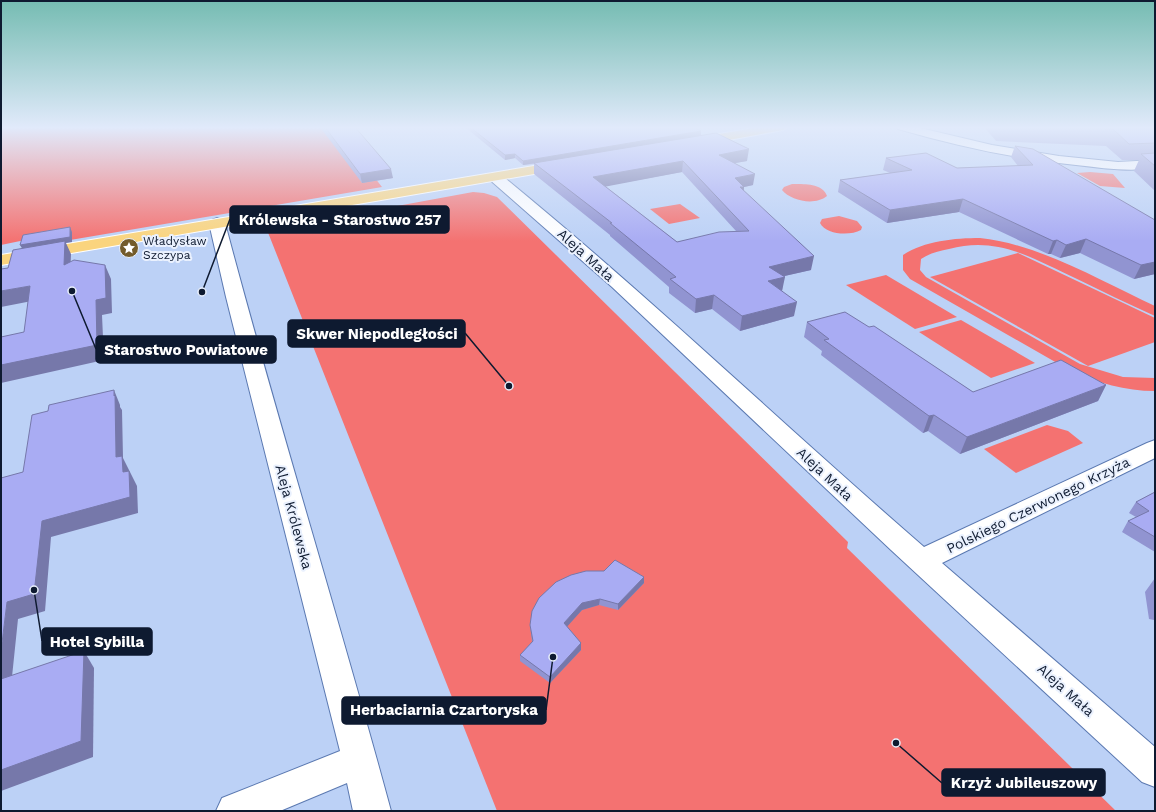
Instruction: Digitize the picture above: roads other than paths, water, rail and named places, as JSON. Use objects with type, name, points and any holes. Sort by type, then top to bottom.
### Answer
[{"type":"main road","points":[[1,260],[562,165]]},
{"type":"street","points":[[1113,165],[1151,165]]},
{"type":"street","name":"Aleja Mała","points":[[495,177],[534,208],[921,561],[1155,770]]},
{"type":"street","name":"Aleja Królewska","points":[[217,224],[244,333],[360,760],[372,811]]},
{"type":"street","name":"Polskiego Czerwonego Krzyża","points":[[921,561],[1155,448]]},
{"type":"street","points":[[235,811],[360,760]]},
{"type":"place","name":"Władysław Szczypa","points":[[129,248]]},
{"type":"place","name":"Starostwo Powiatowe","points":[[72,291]]},
{"type":"place","name":"Królewska - Starostwo 257","points":[[202,292]]},
{"type":"place","name":"Skwer Niepodległości","points":[[509,386]]},
{"type":"place","name":"Hotel Sybilla","points":[[34,590]]},
{"type":"place","name":"Herbaciarnia Czartoryska","points":[[553,657]]},
{"type":"place","name":"Krzyż Jubileuszowy","points":[[896,743]]}]
